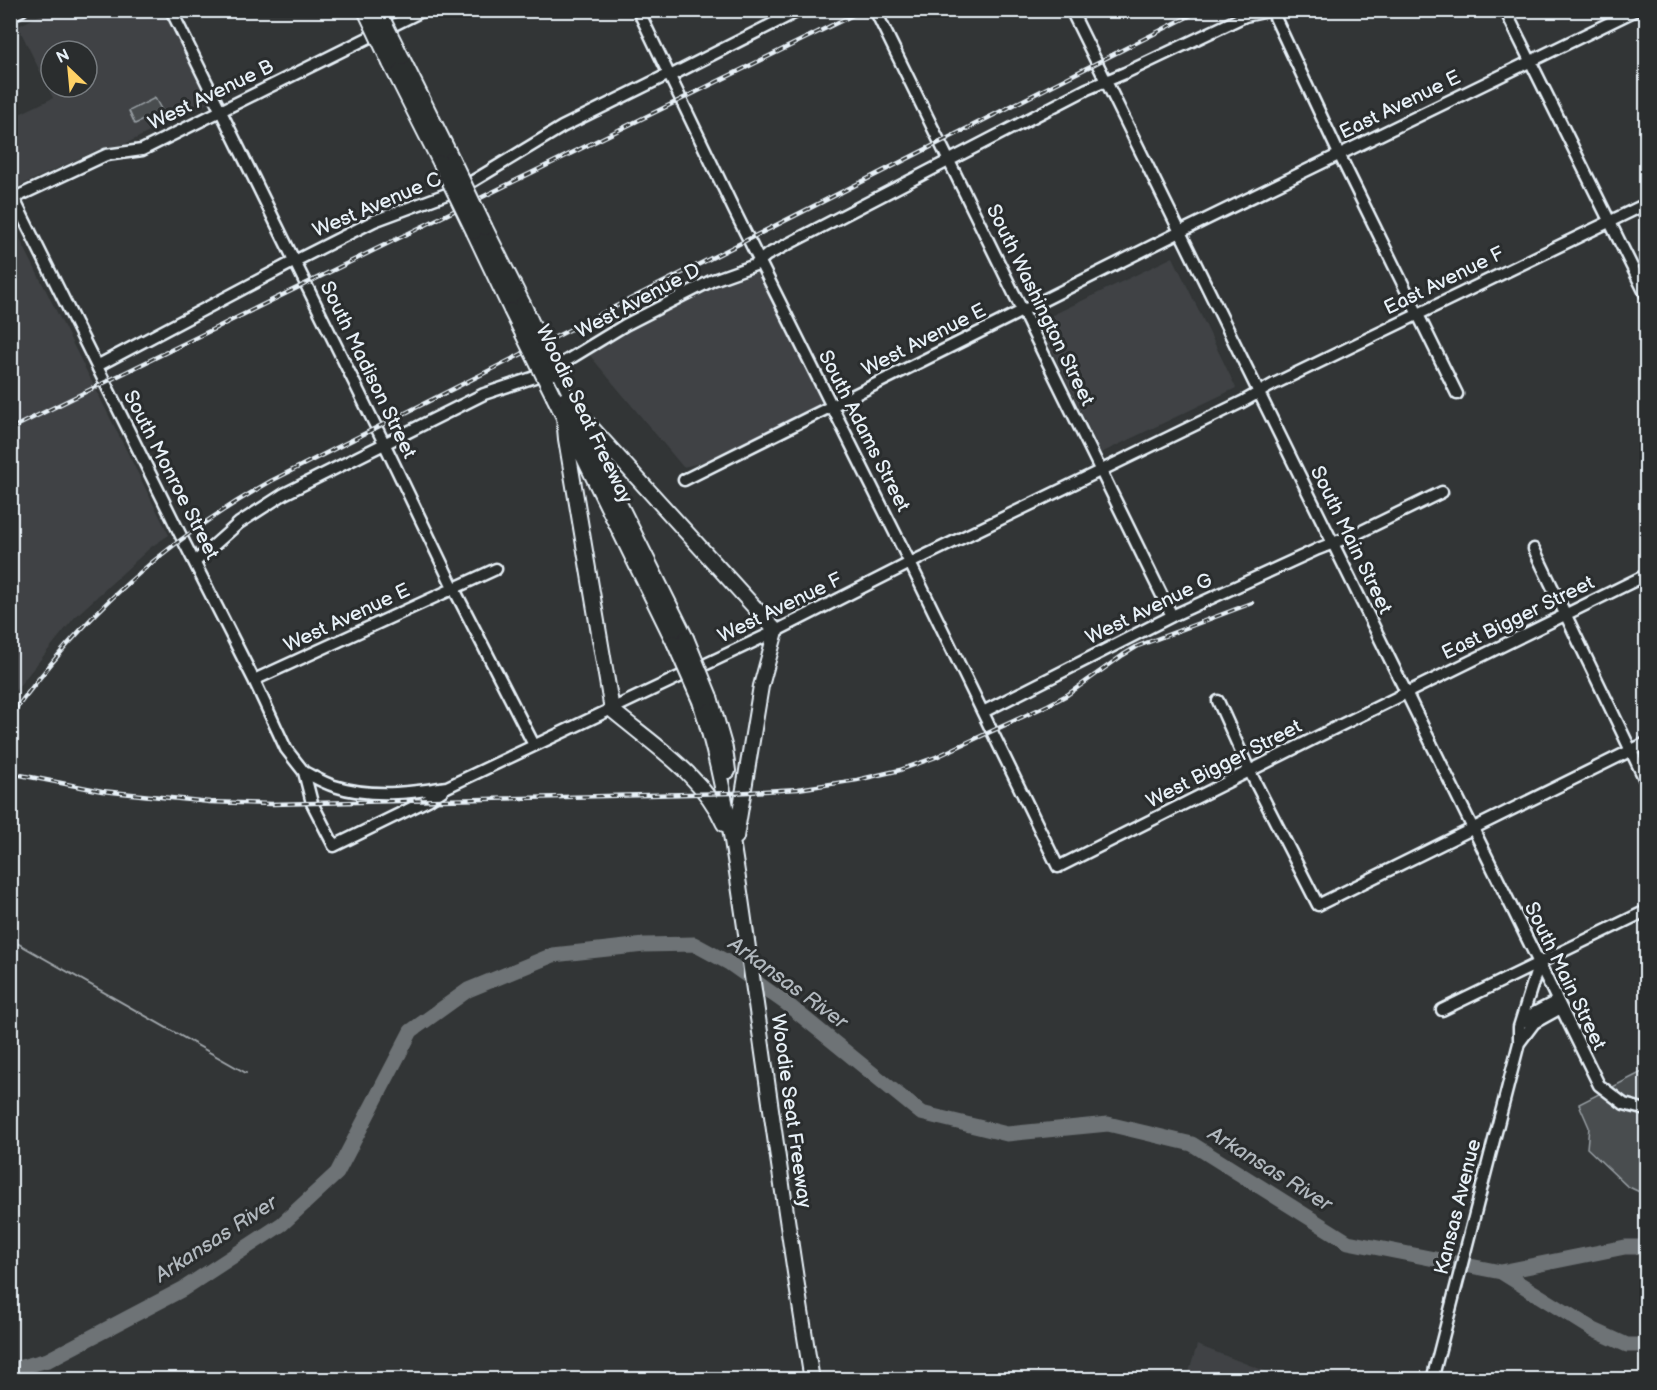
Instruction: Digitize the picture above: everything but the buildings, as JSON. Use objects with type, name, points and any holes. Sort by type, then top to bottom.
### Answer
[{"type":"main road","name":"Woodie Seat Freeway","points":[[365,10],[396,60],[680,640],[725,749],[730,782],[736,863],[791,1254],[812,1380]]},
{"type":"main road","name":"Woodie Seat Freeway","points":[[378,10],[396,60]]},
{"type":"main road","points":[[567,411],[776,631],[761,686],[734,848]]},
{"type":"main road","points":[[567,411],[566,438],[612,710],[680,767],[708,794],[718,810],[734,848]]},
{"type":"street","points":[[10,16],[22,10]]},
{"type":"street","name":"South Madison Street","points":[[171,10],[454,588],[534,745]]},
{"type":"street","name":"West Avenue B","points":[[12,196],[106,155],[141,150],[424,10]]},
{"type":"street","name":"South Adams Street","points":[[638,10],[1058,867]]},
{"type":"street","name":"West Avenue C","points":[[97,366],[374,221],[460,189],[562,127],[800,10]]},
{"type":"street","name":"South Washington Street","points":[[875,10],[1172,616]]},
{"type":"street","name":"South Main Street","points":[[1071,10],[1599,1085],[1624,1104],[1647,1110]]},
{"type":"street","points":[[1505,10],[1647,295]]},
{"type":"street","name":"East Avenue E","points":[[1180,232],[1636,10]]},
{"type":"street","points":[[1272,11],[1339,154],[1457,394]]},
{"type":"street","name":"West Avenue D","points":[[195,562],[239,524],[284,494],[384,442],[484,394],[538,376],[625,325],[713,280],[755,265],[767,255],[1087,89],[1245,16],[1272,11]]},
{"type":"street","name":"South Monroe Street","points":[[12,196],[254,680],[286,749],[304,772]]},
{"type":"street","name":"East Avenue F","points":[[1259,392],[1647,204]]},
{"type":"street","name":"West Avenue E","points":[[684,480],[1180,232]]},
{"type":"street","name":"West Avenue F","points":[[304,772],[334,786],[367,792],[407,794],[447,787],[776,631],[1259,392]]},
{"type":"street","name":"West Avenue G","points":[[983,712],[1172,616],[1356,534],[1442,492]]},
{"type":"street","points":[[1534,549],[1647,782]]},
{"type":"street","name":"West Avenue E","points":[[254,680],[496,569]]},
{"type":"street","name":"East Bigger Street","points":[[1406,693],[1647,576]]},
{"type":"street","name":"West Bigger Street","points":[[1058,867],[1406,693]]},
{"type":"street","points":[[1218,701],[1250,772],[1318,905],[1647,743]]},
{"type":"street","points":[[304,772],[312,803],[334,846],[428,800],[447,787]]},
{"type":"street","points":[[1442,1010],[1647,911]]},
{"type":"street","name":"Kansas Avenue","points":[[1432,1380],[1519,1043],[1521,1023],[1539,963]]},
{"type":"street","points":[[1521,1023],[1534,1013],[1559,1005]]},
{"type":"street","points":[[1519,1043],[1534,1023],[1559,1005]]},
{"type":"shaded area","points":[[49,11],[164,11],[208,101],[125,144],[102,148],[17,187],[11,174],[11,118],[51,99],[99,99],[99,39],[39,39],[39,69],[18,26]]},
{"type":"shaded area","points":[[155,98],[162,111],[135,124],[129,111]]},
{"type":"shaded area","points":[[10,219],[169,535],[151,547],[75,617],[11,696]]},
{"type":"shaded area","points":[[1173,257],[1236,388],[1101,453],[1038,322]]},
{"type":"shaded area","points":[[757,267],[825,405],[713,460],[683,467],[587,352],[618,332]]},
{"type":"shaded area","points":[[1646,1070],[1646,1195],[1627,1186],[1587,1148],[1589,1127],[1579,1104]]},
{"type":"shaded area","points":[[1197,1345],[1281,1377],[1287,1379],[1187,1379]]},
{"type":"waterway","points":[[10,939],[246,1073]]},
{"type":"waterway","name":"Arkansas River","points":[[10,1370],[48,1360],[183,1289],[282,1224],[337,1173],[411,1031],[468,990],[553,955],[644,945],[694,944],[729,963],[787,1004],[921,1113],[1007,1134],[1108,1124],[1192,1144],[1348,1242],[1501,1272],[1625,1247],[1646,1247]]},
{"type":"waterway","points":[[1501,1272],[1594,1330],[1627,1345],[1646,1345]]},
{"type":"railway","points":[[10,429],[863,10]]},
{"type":"railway","points":[[10,717],[67,646],[127,584],[194,530],[271,481],[1201,10]]},
{"type":"railway","points":[[10,773],[102,791],[210,802],[272,804],[732,793],[798,789],[857,780],[900,770],[936,757],[1067,695],[1138,646],[1252,603]]}]
